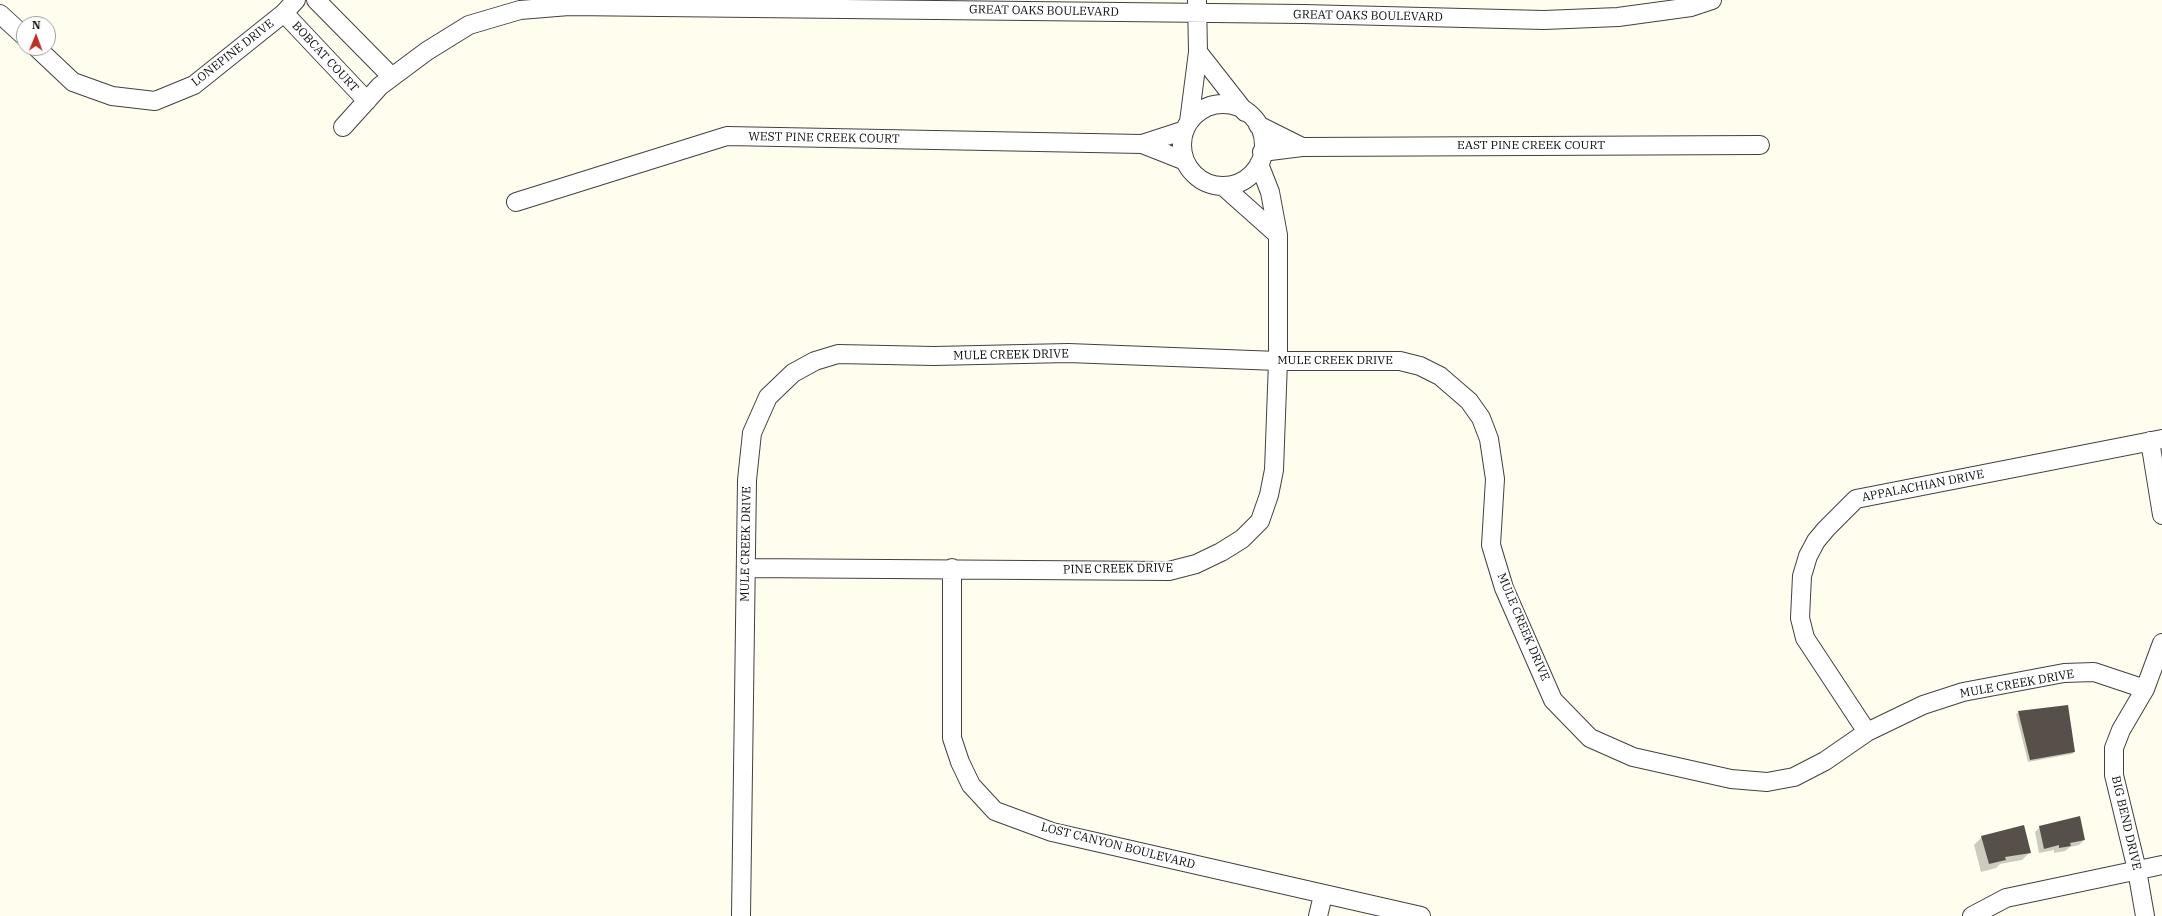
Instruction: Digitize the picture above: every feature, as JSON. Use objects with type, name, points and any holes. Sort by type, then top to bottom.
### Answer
[{"type":"street","name":"LONEPINE DRIVE","points":[[45,56],[73,82],[112,96],[155,101],[194,85],[284,13],[296,0]]},
{"type":"street","points":[[316,0],[392,77]]},
{"type":"street","name":"GREAT OAKS BOULEVARD","points":[[343,127],[392,77],[427,51],[469,24],[520,10],[569,6],[749,4],[1197,6],[1544,20],[1618,17],[1691,7],[1712,0]]},
{"type":"street","points":[[1197,6],[1198,52],[1182,151],[1185,161],[1191,171],[1200,179],[1211,185],[1223,186],[1236,184],[1247,178],[1261,158],[1262,135],[1258,125],[1245,112],[1198,52]]},
{"type":"street","name":"BOBCAT COURT","points":[[284,13],[367,101]]},
{"type":"street","points":[[0,14],[16,29]]},
{"type":"street","points":[[1187,126],[1204,110],[1221,105],[1234,106],[1245,112]]},
{"type":"street","name":"EAST PINE CREEK COURT","points":[[1258,125],[1302,146]]},
{"type":"street","name":"WEST PINE CREEK COURT","points":[[1142,144],[1187,126]]},
{"type":"street","name":"WEST PINE CREEK COURT","points":[[516,202],[726,136],[1142,144],[1185,161]]},
{"type":"street","name":"EAST PINE CREEK COURT","points":[[1261,158],[1302,146],[1760,145]]},
{"type":"street","name":"PINE CREEK DRIVE","points":[[746,568],[952,568],[1169,571],[1196,564],[1221,552],[1242,539],[1260,521],[1274,470],[1278,360],[1278,235],[1270,192],[1261,158]]},
{"type":"street","points":[[1223,186],[1278,235]]},
{"type":"street","name":"MULE CREEK DRIVE","points":[[741,916],[747,480],[752,433],[768,397],[793,373],[815,361],[838,354],[934,356],[1068,353],[1278,360],[1400,361],[1420,366],[1440,376],[1469,401],[1481,418],[1489,439],[1494,479],[1491,545],[1504,588],[1553,700],[1590,738],[1633,757],[1731,779],[1767,782],[1794,777],[1825,761],[1867,732],[1923,705],[1963,692],[2064,673],[2094,672],[2145,689]]},
{"type":"street","points":[[2156,440],[2162,515]]},
{"type":"street","name":"APPALACHIAN DRIVE","points":[[1867,732],[1805,638],[1800,618],[1802,576],[1808,556],[1816,541],[1826,529],[1856,499],[2156,440]]},
{"type":"street","name":"LOST CANYON BOULEVARD","points":[[952,568],[952,738],[960,762],[971,785],[995,811],[1052,832],[1323,895],[1421,916]]},
{"type":"street","name":"BIG BEND DRIVE","points":[[2145,916],[2137,870],[2114,775],[2114,748],[2121,730],[2145,689],[2162,643]]},
{"type":"street","points":[[1972,916],[2006,898],[2162,865]]},
{"type":"street","points":[[1318,916],[1323,895]]},
{"type":"building","points":[[2068,705],[2075,752],[2030,760],[2018,711]]},
{"type":"building","points":[[2080,816],[2085,840],[2070,843],[2071,846],[2059,848],[2059,845],[2044,849],[2039,826]]},
{"type":"building","points":[[2024,825],[2031,853],[2005,857],[2006,860],[1989,864],[1981,836]]}]
